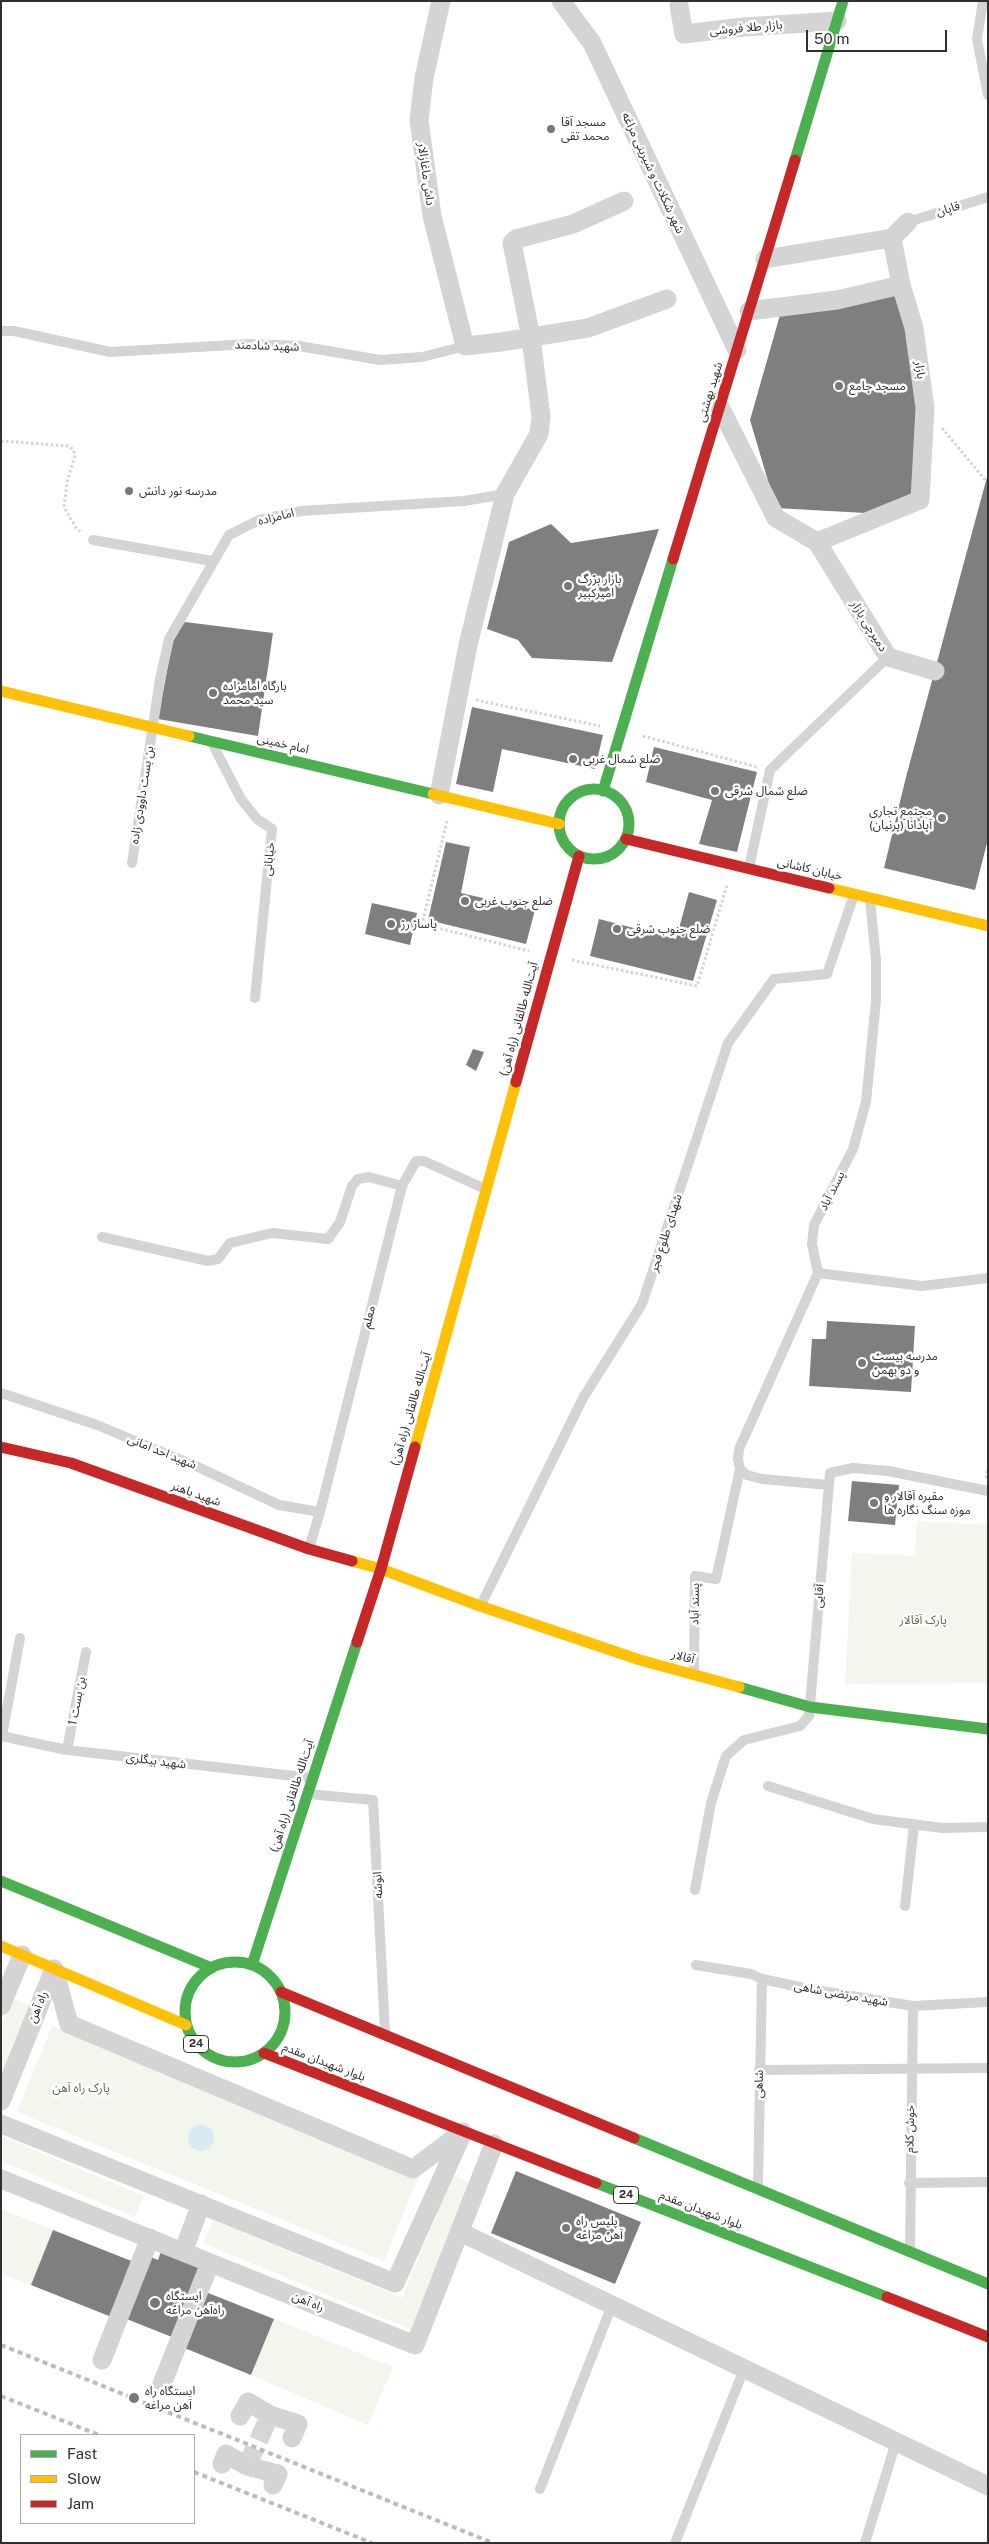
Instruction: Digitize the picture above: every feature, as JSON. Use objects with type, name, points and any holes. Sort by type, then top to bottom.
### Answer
[{"type":"street","name":"داش ماغازالار","points":[[441,1],[424,78],[419,120],[432,216],[465,346]]},
{"type":"street","name":"شهر شکلات و شیرینی مراغه","points":[[561,1],[592,44],[737,350]]},
{"type":"street","name":"شهید بهشتی","points":[[603,791],[843,1]]},
{"type":"street","name":"بازار طلا فروشی","points":[[679,6],[684,34],[744,27],[837,21]]},
{"type":"street","points":[[446,797],[458,696],[504,494],[539,434],[541,416],[531,338],[512,243],[516,239],[573,224],[624,201]]},
{"type":"street","points":[[765,259],[892,238],[908,222]]},
{"type":"street","name":"بازار","points":[[817,542],[920,500],[925,408],[914,328],[901,285],[892,238]]},
{"type":"street","points":[[749,311],[837,300],[901,285]]},
{"type":"street","name":"شهید شادمند","points":[[465,346],[531,338],[588,328],[667,300]]},
{"type":"street","name":"دمیرچی بازار","points":[[720,408],[776,518],[817,542],[888,657]]},
{"type":"street","points":[[888,657],[935,671]]},
{"type":"street","name":"امام خمینی","points":[[1,691],[559,824]]},
{"type":"street","points":[[603,791],[614,796],[623,805],[628,816],[629,827],[626,839],[619,848],[600,859],[579,856],[564,843],[559,824],[566,804],[573,796],[582,792],[603,791]]},
{"type":"street","name":"خیابان کاشانی","points":[[626,839],[988,926]]},
{"type":"street","name":"(راه آهن) آیت‌الله طالقانی","points":[[252,1965],[381,1569],[579,856]]},
{"type":"street","name":"شهید باهنر","points":[[1,1448],[70,1463],[309,1549],[381,1569]]},
{"type":"street","name":"آقالار","points":[[381,1569],[480,1606],[640,1660],[810,1707],[988,1729]]},
{"type":"street","points":[[1,1881],[212,1968],[232,1963],[252,1965],[269,1976],[281,1992],[988,2284]]},
{"type":"street","name":"24","points":[[1,1946],[186,2025]]},
{"type":"street","points":[[1,2006],[22,1956]]},
{"type":"street","name":"24","points":[[212,1968],[201,1975],[192,1986],[187,1998],[186,2025],[191,2038],[202,2050],[216,2059],[232,2062],[249,2061],[264,2053],[274,2044],[281,2032],[285,2005],[281,1992]]},
{"type":"street","points":[[54,1969],[69,2024],[413,2169],[463,2132]]},
{"type":"street","name":"راه آهن","points":[[1,2100],[54,1969]]},
{"type":"street","name":"بلوار شهیدان مقدم","points":[[264,2053],[988,2337]]},
{"type":"street","points":[[1,2124],[395,2283],[463,2132]]},
{"type":"street","name":"راه آهن","points":[[1,2179],[415,2345],[494,2144]]},
{"type":"street","points":[[183,2252],[201,2204]]},
{"type":"street","points":[[460,2232],[988,2486]]},
{"type":"street","points":[[102,2360],[150,2238]]},
{"type":"street","points":[[162,2384],[210,2263]]},
{"type":"street","points":[[240,2416],[248,2402],[270,2415],[298,2424],[292,2438]]},
{"type":"street","points":[[222,2464],[226,2454],[247,2466],[278,2474],[273,2485]]},
{"type":"lane","points":[[982,1],[977,39],[988,95]]},
{"type":"lane","name":"قاپان","points":[[908,222],[988,197]]},
{"type":"lane","name":"شهید شادمند","points":[[1,331],[14,331],[110,352],[250,344],[299,346],[380,360],[422,357],[465,346]]},
{"type":"lane","name":"امامزاده","points":[[152,727],[169,639],[212,561],[230,535],[259,520],[301,511],[464,502],[504,494]]},
{"type":"lane","points":[[93,540],[212,561]]},
{"type":"lane","name":"دمیرچی بازار","points":[[770,770],[888,657]]},
{"type":"lane","name":"بن بست داوودی زاده","points":[[132,863],[152,727]]},
{"type":"lane","name":"خیابانی","points":[[211,741],[241,799],[257,819],[272,829],[255,998]]},
{"type":"lane","points":[[749,869],[770,770]]},
{"type":"lane","name":"شهدای طلوع فجر","points":[[480,1606],[583,1398],[642,1304],[728,1044],[774,979],[827,974],[855,894]]},
{"type":"lane","name":"پسند آباد","points":[[694,1674],[695,1576],[716,1579],[740,1469],[739,1449],[818,1273],[812,1244],[814,1225],[853,1149],[866,1102],[876,1001],[876,960],[870,898]]},
{"type":"lane","name":"معلم","points":[[309,1549],[402,1186],[416,1161],[424,1161],[486,1190]]},
{"type":"lane","points":[[102,1237],[208,1261],[218,1259],[230,1243],[272,1233],[328,1239],[340,1222],[352,1186],[358,1179],[369,1177],[402,1186]]},
{"type":"lane","points":[[818,1273],[922,1286],[988,1278]]},
{"type":"lane","name":"شهید احد امانی","points":[[1,1393],[97,1425],[198,1466],[279,1505],[320,1512]]},
{"type":"lane","points":[[740,1469],[747,1475],[762,1479],[828,1485],[830,1473],[853,1468],[888,1471],[988,1491]]},
{"type":"lane","name":"آقایی","points":[[810,1707],[828,1485]]},
{"type":"lane","points":[[2,1736],[20,1638]]},
{"type":"lane","name":"بن بست 1","points":[[67,1750],[86,1652]]},
{"type":"lane","points":[[1,1675],[12,1678]]},
{"type":"lane","points":[[695,1890],[710,1803],[726,1756],[744,1740],[800,1726],[809,1716],[810,1707]]},
{"type":"lane","name":"شهید بیگلری","points":[[2,1736],[67,1750],[312,1778]]},
{"type":"lane","points":[[768,1786],[873,1819],[942,1828],[988,1828]]},
{"type":"lane","name":"انوشه","points":[[308,1794],[374,1800],[385,2035]]},
{"type":"lane","points":[[905,1906],[914,1825]]},
{"type":"lane","name":"شهید مرتضی شاهی","points":[[696,1965],[751,1974],[762,1980],[913,2006],[988,2002]]},
{"type":"lane","name":"شاهی","points":[[758,2189],[762,1980]]},
{"type":"lane","name":"خوش کلام","points":[[910,2251],[909,2183],[913,2006]]},
{"type":"lane","points":[[759,2070],[988,2068]]},
{"type":"lane","points":[[909,2183],[988,2182]]},
{"type":"lane","points":[[540,2489],[612,2305]]},
{"type":"lane","points":[[675,2543],[744,2369]]},
{"type":"lane","points":[[865,2543],[896,2442]]},
{"type":"path","points":[[925,408],[986,482]]},
{"type":"path","points":[[1,441],[68,446],[72,449],[75,455],[67,482],[64,507],[76,528],[93,540]]},
{"type":"path","points":[[458,696],[622,730],[770,770]]},
{"type":"path","points":[[446,797],[422,924],[551,956],[697,986],[733,865]]},
{"type":"green space","name":"پارک آقالار","points":[[917,1521],[988,1525],[988,1683],[845,1684],[852,1553],[915,1556]]},
{"type":"green space","points":[[13,1999],[31,2006],[1,2076],[1,2025]]},
{"type":"green space","name":"پارک راه آهن","points":[[52,2026],[419,2175],[384,2261],[17,2112]]},
{"type":"green space","points":[[1,2136],[144,2196],[135,2217],[1,2161]]},
{"type":"green space","points":[[453,2175],[471,2183],[410,2329],[203,2243],[213,2220],[402,2298]]},
{"type":"green space","points":[[1,2209],[53,2230],[31,2285],[1,2274]]},
{"type":"green space","points":[[274,2319],[393,2367],[368,2425],[251,2375]]},
{"type":"shaded area","points":[[201,2125],[210,2129],[214,2138],[210,2147],[201,2151],[192,2147],[188,2138],[192,2129]]},
{"type":"building","name":"مسجد جامع","points":[[900,287],[916,363],[918,499],[883,514],[776,508],[750,420],[782,308]]},
{"type":"building","points":[[987,477],[988,839],[975,890],[884,868],[906,777]]},
{"type":"building","name":"بازار بزرگ امیرکبیر","points":[[551,524],[571,543],[659,529],[612,662],[532,658],[518,640],[487,629],[509,542]]},
{"type":"building","name":"بارگاه امامزاده سید محمد","points":[[185,622],[273,633],[258,736],[158,719],[173,639]]},
{"type":"building","name":"ضلع شمال غربی","points":[[472,707],[603,735],[595,769],[502,749],[493,792],[456,784]]},
{"type":"building","name":"ضلع شمال شرقی","points":[[654,747],[757,772],[737,852],[699,844],[712,800],[646,782]]},
{"type":"building","name":"ضلع جنوب غربی","points":[[446,842],[470,847],[461,893],[535,910],[526,944],[428,920]]},
{"type":"building","name":"ضلع جنوب شرقی","points":[[689,892],[717,900],[693,981],[590,956],[599,919],[676,939]]},
{"type":"building","name":"پاساژ رز","points":[[372,903],[417,913],[410,945],[365,934]]},
{"type":"building","points":[[473,1049],[484,1052],[476,1071],[466,1065]]},
{"type":"building","name":"مدرسه بیست و دو بهمن","points":[[827,1321],[915,1326],[911,1392],[809,1386],[812,1339],[826,1339]]},
{"type":"building","name":"مقبره آقالار و موزه سنگ نگاره ها","points":[[852,1481],[899,1485],[895,1525],[848,1521]]},
{"type":"building","name":"پلیس راه آهن مراغه","points":[[516,2171],[641,2222],[615,2284],[491,2233]]},
{"type":"building","name":"ایستگاه راه‌آهن مراغه","points":[[53,2230],[144,2266],[148,2256],[158,2260],[163,2246],[201,2261],[203,2291],[274,2319],[251,2375],[182,2347],[182,2341],[119,2316],[114,2318],[31,2285]]},
{"type":"tunnel","points":[[247,2466],[270,2415]]},
{"type":"railway","points":[[1,2345],[493,2543]]},
{"type":"railway","points":[[1,2396],[96,2434]]},
{"type":"railway","points":[[195,2472],[372,2543]]},
{"type":"traffic: fast","points":[[795,160],[843,1]]},
{"type":"traffic: fast","points":[[603,791],[673,559]]},
{"type":"traffic: fast","points":[[189,736],[433,794]]},
{"type":"traffic: fast","points":[[594,789],[613,795],[623,805],[629,824],[623,843],[613,853],[594,859],[575,853],[565,843],[559,824],[565,805],[575,795],[594,789]]},
{"type":"traffic: fast","points":[[252,1965],[357,1642]]},
{"type":"traffic: fast","points":[[739,1687],[810,1707],[988,1729]]},
{"type":"traffic: fast","points":[[1,1881],[212,1968]]},
{"type":"traffic: fast","points":[[235,1962],[245,1963],[263,1970],[277,1984],[284,2002],[285,2012],[284,2022],[277,2040],[263,2054],[245,2061],[235,2062],[225,2061],[207,2054],[193,2040],[186,2022],[185,2012],[186,2002],[193,1984],[207,1970],[225,1963],[235,1962]]},
{"type":"traffic: fast","points":[[634,2138],[988,2284]]},
{"type":"traffic: fast","points":[[596,2183],[887,2297]]},
{"type":"traffic: slow","points":[[1,691],[189,736]]},
{"type":"traffic: slow","points":[[433,794],[559,824]]},
{"type":"traffic: slow","points":[[829,888],[988,926]]},
{"type":"traffic: slow","points":[[415,1447],[516,1082]]},
{"type":"traffic: slow","points":[[352,1561],[381,1569],[480,1606],[640,1660],[739,1687]]},
{"type":"traffic: slow","points":[[1,1946],[186,2025]]},
{"type":"traffic: jam","points":[[673,559],[795,160]]},
{"type":"traffic: jam","points":[[626,839],[829,888]]},
{"type":"traffic: jam","points":[[516,1082],[579,856]]},
{"type":"traffic: jam","points":[[1,1447],[71,1463],[309,1549],[352,1561]]},
{"type":"traffic: jam","points":[[357,1642],[381,1569],[415,1447]]},
{"type":"traffic: jam","points":[[281,1992],[634,2138]]},
{"type":"traffic: jam","points":[[264,2053],[596,2183]]},
{"type":"traffic: jam","points":[[887,2297],[988,2337]]},
{"type":"place","name":"مسجد آقا محمد تقی","points":[[551,129]]},
{"type":"place","name":"مسجد جامع","points":[[839,386]]},
{"type":"place","name":"مدرسه نور دانش","points":[[129,491]]},
{"type":"place","name":"بازار بزرگ امیرکبیر","points":[[568,586]]},
{"type":"place","name":"بارگاه امامزاده سید محمد","points":[[213,693]]},
{"type":"place","name":"ضلع شمال غربی","points":[[573,759]]},
{"type":"place","name":"ضلع شمال شرقی","points":[[715,791]]},
{"type":"place","name":"مجتمع تجاری آپادانا (پرنیان)","points":[[942,818]]},
{"type":"place","name":"ضلع جنوب غربی","points":[[465,901]]},
{"type":"place","name":"پاساژ رز","points":[[391,924]]},
{"type":"place","name":"ضلع جنوب شرقی","points":[[617,929]]},
{"type":"place","name":"مدرسه بیست و دو بهمن","points":[[862,1363]]},
{"type":"place","name":"مقبره آقالار و موزه سنگ نگاره ها","points":[[874,1503]]},
{"type":"place","name":"پلیس راه آهن مراغه","points":[[566,2228]]},
{"type":"place","name":"ایستگاه راه‌آهن مراغه","points":[[155,2303]]},
{"type":"place","name":"ایستگاه راه آهن مراغه","points":[[134,2398]]}]
